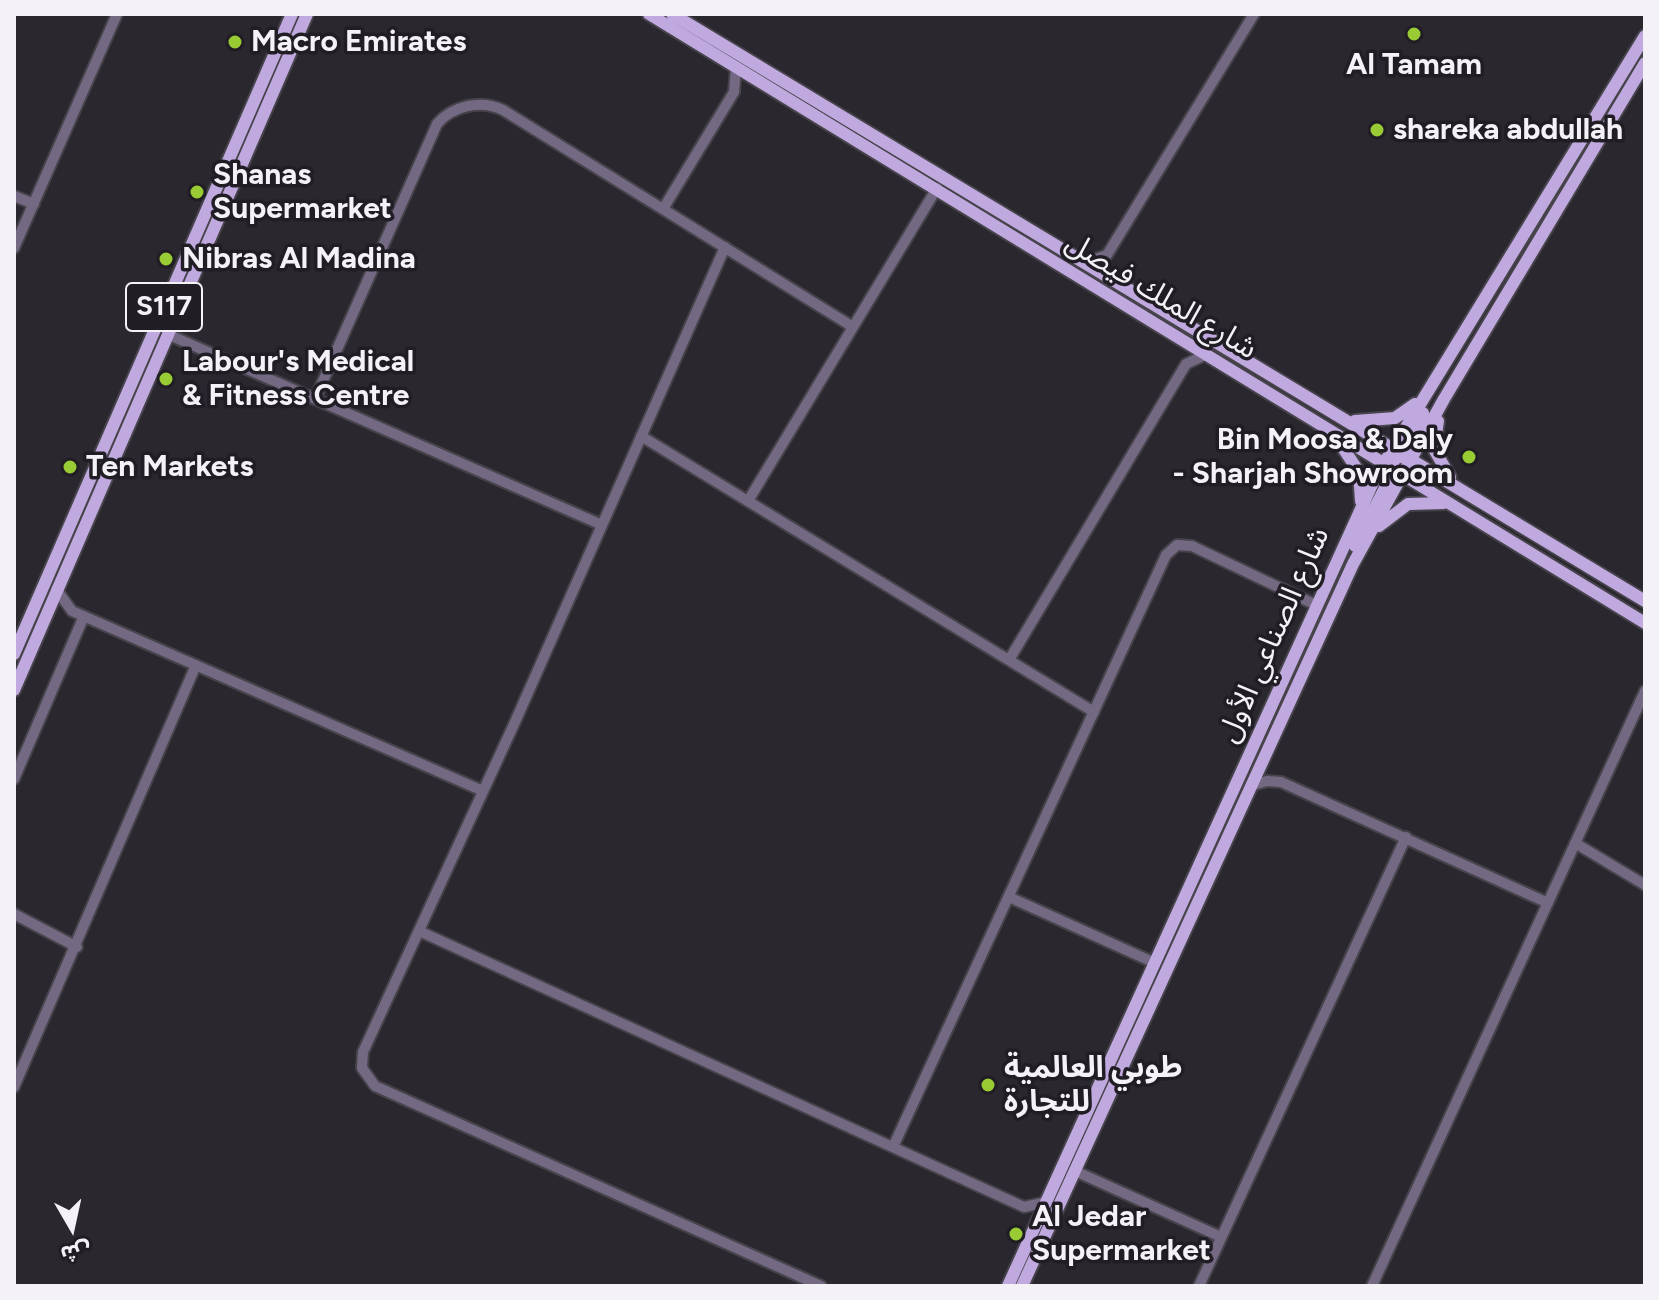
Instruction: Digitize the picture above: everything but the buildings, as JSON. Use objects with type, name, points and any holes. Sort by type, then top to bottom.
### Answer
[{"type":"main road","name":"S117","points":[[14,654],[292,14]]},
{"type":"main road","name":"S117","points":[[14,690],[307,14]]},
{"type":"main road","name":"شارع الملك فيصل","points":[[649,14],[1645,623]]},
{"type":"main road","name":"شارع الملك فيصل","points":[[672,14],[1645,601]]},
{"type":"main road","points":[[1349,421],[1375,422],[1395,418],[1431,387],[1645,36]]},
{"type":"main road","name":"شارع الصناعي الأول","points":[[1008,1286],[1361,507],[1444,399],[1645,63]]},
{"type":"main road","points":[[1353,564],[1354,548],[1429,401],[1431,387]]},
{"type":"main road","points":[[1444,399],[1435,430],[1434,449],[1444,471],[1467,493]]},
{"type":"main road","points":[[1330,430],[1359,472],[1361,507]]},
{"type":"main road","name":"شارع الصناعي الأول","points":[[1022,1286],[1353,564],[1371,534],[1393,468]]},
{"type":"main road","points":[[1371,534],[1392,512],[1408,504],[1447,504]]},
{"type":"street","points":[[14,248],[117,14]]},
{"type":"street","points":[[1082,263],[1107,255],[1254,14]]},
{"type":"street","points":[[663,209],[734,92],[736,67]]},
{"type":"street","points":[[734,92],[757,80]]},
{"type":"street","points":[[315,399],[434,129],[448,115],[478,104],[497,107],[853,327]]},
{"type":"street","points":[[748,501],[937,188]]},
{"type":"street","points":[[14,196],[34,204]]},
{"type":"street","points":[[725,247],[363,1052],[362,1068],[370,1083],[821,1286]]},
{"type":"street","points":[[1107,255],[1112,280]]},
{"type":"street","points":[[167,334],[602,525]]},
{"type":"street","points":[[1182,339],[1186,364]]},
{"type":"street","points":[[1009,660],[1186,364],[1207,354]]},
{"type":"street","points":[[641,436],[1094,712]]},
{"type":"street","points":[[893,1147],[1166,555],[1177,545],[1192,546],[1316,605]]},
{"type":"street","points":[[56,589],[72,611],[483,791]]},
{"type":"street","points":[[44,618],[72,611]]},
{"type":"street","points":[[14,779],[84,616]]},
{"type":"street","points":[[14,1087],[77,947],[196,665]]},
{"type":"street","points":[[1372,1286],[1645,691]]},
{"type":"street","points":[[1265,759],[1281,782]]},
{"type":"street","points":[[1253,785],[1267,781],[1281,782],[1548,903]]},
{"type":"street","points":[[1199,1286],[1406,837]]},
{"type":"street","points":[[1575,843],[1645,885]]},
{"type":"street","points":[[1009,897],[1155,963]]},
{"type":"street","points":[[14,914],[77,947]]},
{"type":"street","points":[[419,931],[1024,1207],[1036,1226]]},
{"type":"street","points":[[1075,1171],[1221,1237]]},
{"type":"street","points":[[1024,1207],[1047,1202]]},
{"type":"place","name":"Al Tamam","points":[[1414,34]]},
{"type":"place","name":"Macro Emirates","points":[[235,42]]},
{"type":"place","name":"shareka abdullah","points":[[1377,130]]},
{"type":"place","name":"Shanas Supermarket","points":[[197,192]]},
{"type":"place","name":"Nibras Al Madina","points":[[166,259]]},
{"type":"place","name":"Labour's Medical & Fitness Centre","points":[[166,379]]},
{"type":"place","name":"Bin Moosa & Daly - Sharjah Showroom","points":[[1469,457]]},
{"type":"place","name":"Ten Markets","points":[[70,467]]},
{"type":"place","name":"طوبي العالمية للتجارة","points":[[988,1085]]},
{"type":"place","name":"Al Jedar Supermarket","points":[[1016,1234]]}]
